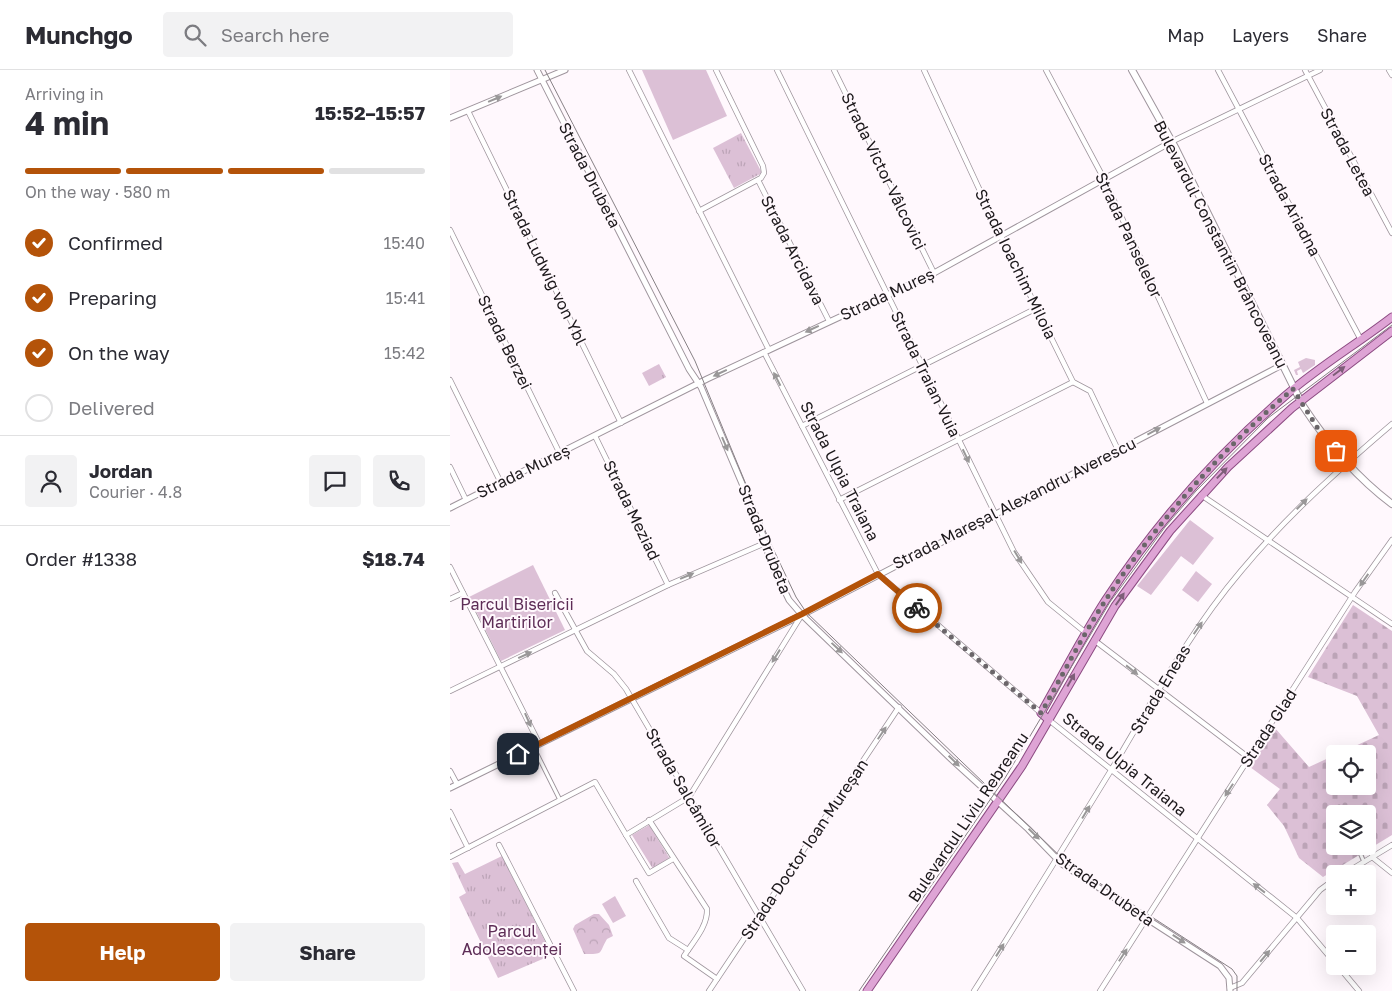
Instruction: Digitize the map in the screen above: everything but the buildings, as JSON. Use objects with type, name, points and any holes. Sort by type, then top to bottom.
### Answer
[{"type":"main road","name":"Bulevardul Constantin Brâncoveanu","points":[[1132,70],[1172,142],[1300,401],[1322,435],[1346,463],[1392,504]]},
{"type":"main road","points":[[1041,713],[1086,633],[1136,557],[1164,522],[1239,441],[1293,389],[1392,317]]},
{"type":"main road","name":"Bulevardul Liviu Rebreanu","points":[[867,991],[1022,766],[1094,640],[1144,564],[1201,495],[1246,449],[1300,401],[1392,331]]},
{"type":"main road","name":"Strada Ulpia Traiana","points":[[1041,713],[1049,720]]},
{"type":"street","name":"Strada Drubeta","points":[[537,70],[698,384],[765,543],[771,563],[789,600],[1057,859],[1220,966],[1227,974],[1230,989]]},
{"type":"street","points":[[450,118],[565,70]]},
{"type":"street","name":"Strada Ulpia Traiana","points":[[629,70],[802,426],[878,574],[1041,713]]},
{"type":"street","name":"Strada Arcidava","points":[[699,211],[758,180],[764,173],[763,166],[716,70]]},
{"type":"street","name":"Strada Traian Vuia","points":[[777,70],[994,514],[1031,580],[1048,602],[1086,633]]},
{"type":"street","name":"Strada Victor Vâlcovici","points":[[834,70],[934,272]]},
{"type":"street","name":"Strada Ioachim Miloia","points":[[924,70],[1001,236],[1073,382],[1090,391],[1118,450]]},
{"type":"street","name":"Strada Panselelor","points":[[1046,70],[1104,179],[1207,403]]},
{"type":"street","name":"Strada Ariadna","points":[[1218,70],[1361,340]]},
{"type":"street","name":"Strada Letea","points":[[1305,70],[1392,233]]},
{"type":"street","name":"Strada Mureș","points":[[450,508],[698,384],[934,272],[1172,142],[1320,70]]},
{"type":"street","points":[[1389,70],[1392,75]]},
{"type":"street","name":"Strada Ludwig von Ybl","points":[[468,111],[621,423]]},
{"type":"street","name":"Strada Arcidava","points":[[758,180],[829,321]]},
{"type":"street","name":"Strada Berzei","points":[[450,230],[560,454]]},
{"type":"street","points":[[802,426],[1037,308]]},
{"type":"street","name":"Strada Mareșal Alexandru Averescu","points":[[450,788],[802,614],[1282,365]]},
{"type":"street","points":[[450,380],[501,483]]},
{"type":"street","points":[[839,500],[1073,382]]},
{"type":"street","name":"Strada Eneas","points":[[974,991],[1057,859],[1158,690],[1208,614],[1266,541],[1303,502],[1392,424]]},
{"type":"street","name":"Strada Meziad","points":[[595,436],[668,585]]},
{"type":"street","points":[[450,467],[466,500]]},
{"type":"street","points":[[1201,495],[1266,541],[1392,624]]},
{"type":"street","name":"Strada Glad","points":[[1100,991],[1352,597],[1392,540]]},
{"type":"street","points":[[450,691],[668,585],[765,543]]},
{"type":"street","points":[[450,567],[538,743]]},
{"type":"street","points":[[450,599],[463,593]]},
{"type":"street","name":"Strada Salcâmilor","points":[[555,593],[574,631],[587,651],[621,681],[631,697],[758,918],[803,991]]},
{"type":"street","points":[[626,835],[689,797],[802,614]]},
{"type":"street","points":[[1094,640],[1249,758]]},
{"type":"street","name":"Strada Doctor Ioan Mureșan","points":[[709,991],[899,707]]},
{"type":"street","name":"Strada Ulpia Traiana","points":[[1049,720],[1110,771],[1297,918],[1326,952]]},
{"type":"street","points":[[537,754],[560,800]]},
{"type":"street","points":[[450,771],[457,784]]},
{"type":"street","points":[[450,857],[595,782],[650,873],[673,859]]},
{"type":"street","points":[[450,812],[468,848]]},
{"type":"street","points":[[650,820],[673,859],[707,909],[708,916],[684,956],[717,978]]},
{"type":"street","points":[[499,844],[573,991]]},
{"type":"street","points":[[1359,865],[1392,845]]},
{"type":"street","points":[[1361,855],[1364,862]]},
{"type":"street","points":[[1372,857],[1392,873]]},
{"type":"street","points":[[636,881],[669,938],[688,950]]},
{"type":"street","points":[[1230,989],[1242,983],[1320,890],[1326,886]]},
{"type":"street","points":[[1346,975],[1359,991]]},
{"type":"green space","points":[[642,70],[706,70],[727,116],[673,140]]},
{"type":"green space","points":[[741,133],[762,173],[734,188],[713,148]]},
{"type":"green space","points":[[1306,358],[1315,360],[1315,365],[1303,373],[1301,369],[1297,371],[1298,375],[1296,375],[1294,370],[1300,367],[1298,362]]},
{"type":"green space","points":[[659,364],[666,377],[649,386],[642,373]]},
{"type":"green space","points":[[1190,520],[1214,538],[1193,565],[1181,556],[1151,595],[1137,586]]},
{"type":"green space","name":"Parcul Bisericii Martirilor","points":[[533,565],[565,630],[501,661],[469,597]]},
{"type":"green space","points":[[1196,571],[1212,584],[1198,602],[1182,590]]},
{"type":"green space","points":[[1353,605],[1392,631],[1392,835],[1376,845],[1376,805],[1326,805],[1326,855],[1359,855],[1343,865],[1326,865],[1326,875],[1323,877],[1299,858],[1284,826],[1267,805],[1280,789],[1250,767],[1275,728],[1309,767],[1326,759],[1326,795],[1376,795],[1376,745],[1357,745],[1379,735],[1357,696],[1308,677]]},
{"type":"green space","points":[[649,825],[670,859],[653,869],[632,835]]},
{"type":"green space","name":"Parcul Adolescenței","points":[[502,856],[552,955],[498,978],[459,897],[466,893],[452,863],[458,862],[465,874]]},
{"type":"green space","points":[[615,896],[626,916],[613,923],[602,904]]},
{"type":"green space","points":[[594,914],[599,914],[609,925],[613,936],[607,939],[600,952],[584,954],[573,929],[575,925]]},
{"type":"tram line","points":[[545,70],[695,361],[769,540],[796,597],[806,612],[1064,860],[1232,969],[1237,976],[1237,991]]},
{"type":"tram line","points":[[859,991],[1005,778],[1110,602],[1165,527],[1196,491],[1268,418],[1392,325]]},
{"type":"way so far","points":[[917,608],[1041,713],[1106,600],[1136,557],[1192,488],[1283,397],[1293,389],[1322,435],[1336,451]]},
{"type":"route","points":[[518,754],[802,614],[878,574],[917,608]]}]
